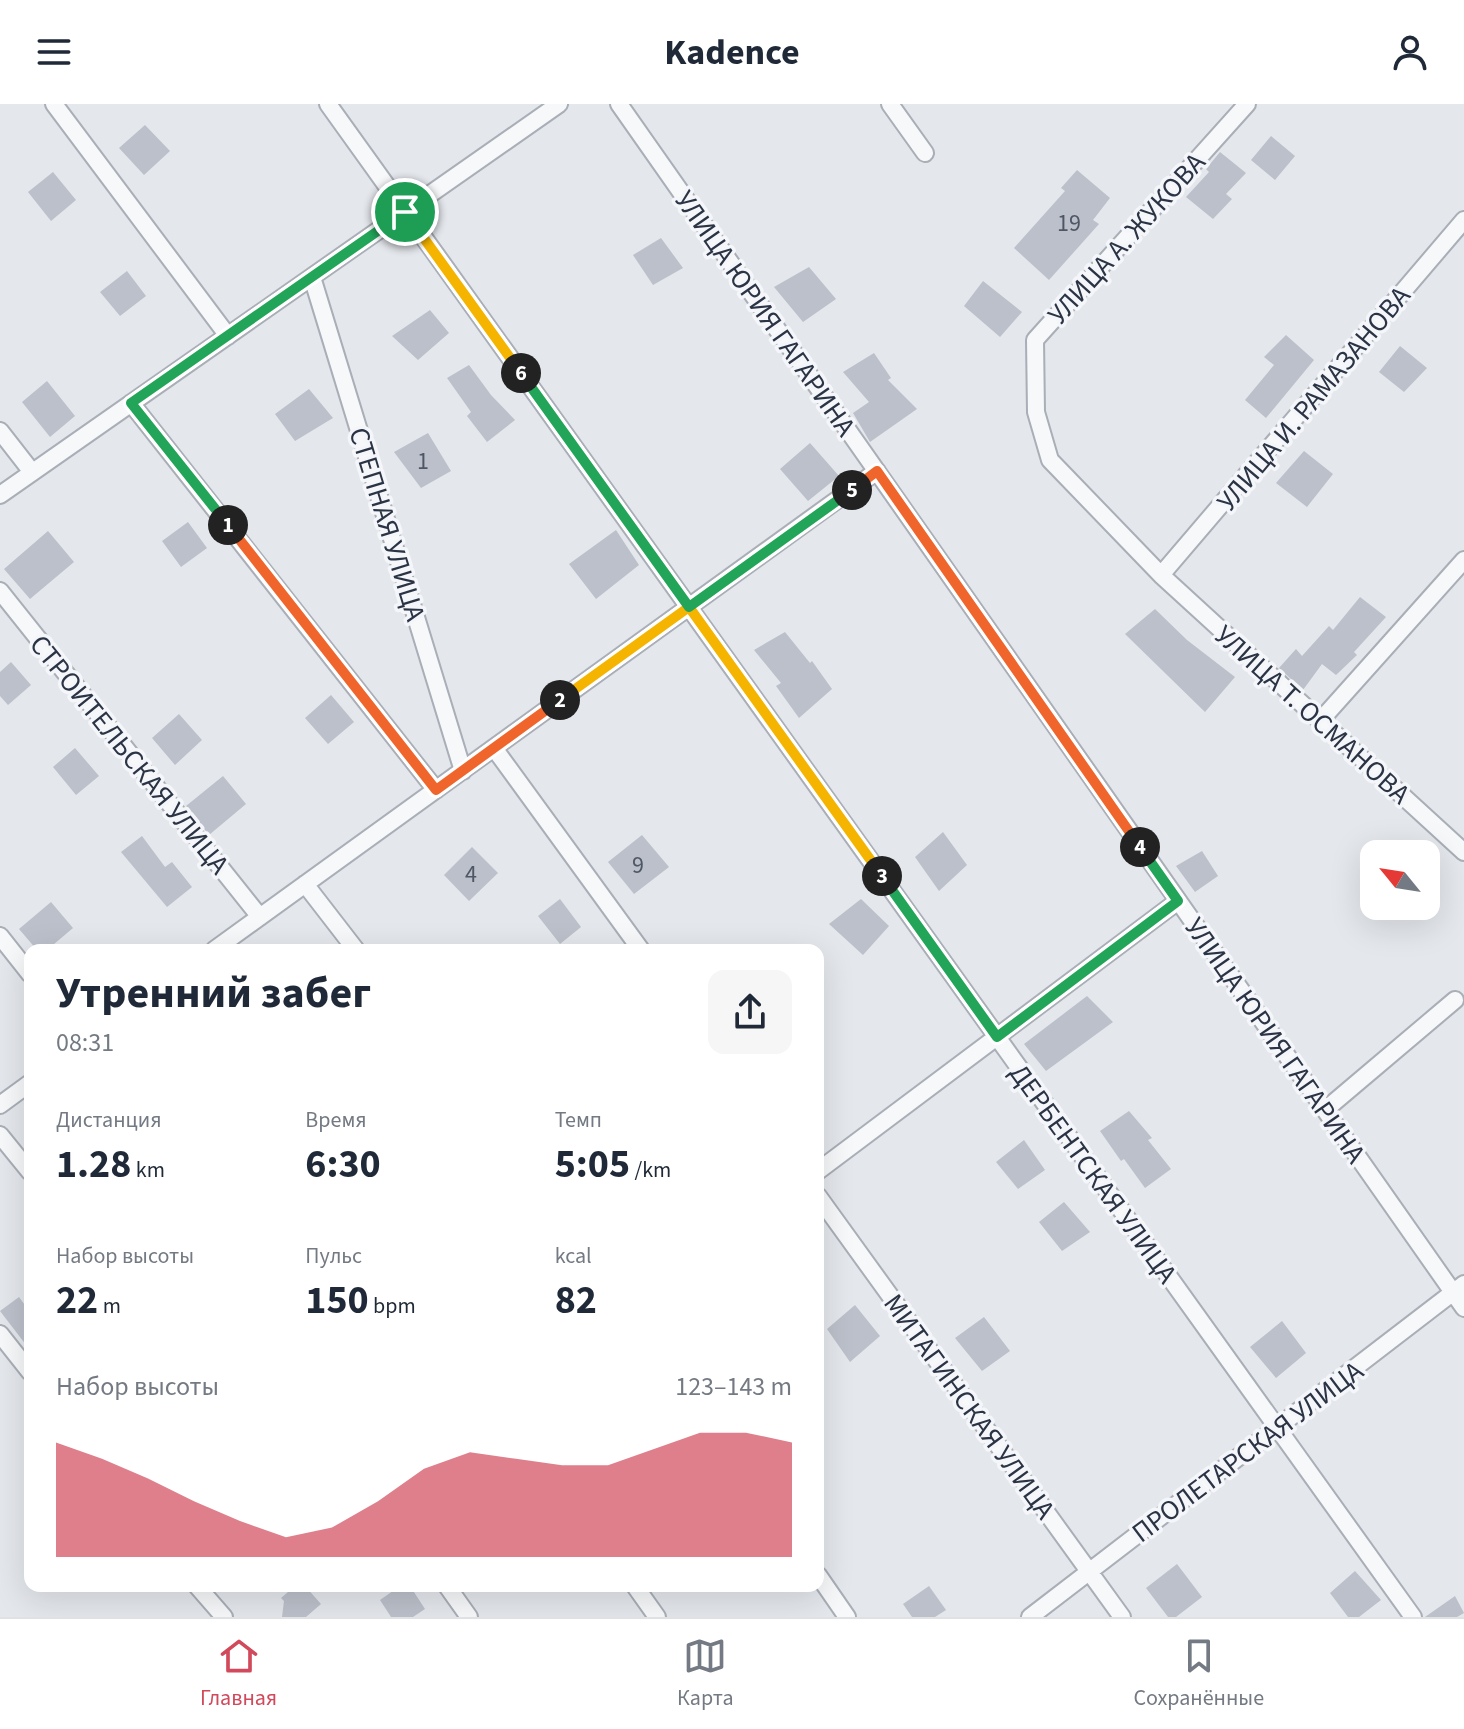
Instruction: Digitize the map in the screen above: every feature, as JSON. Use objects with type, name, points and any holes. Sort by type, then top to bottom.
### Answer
[{"type":"street","points":[[54,104],[228,336]]},
{"type":"street","name":"ДЕРБЕНТСКАЯ УЛИЦА","points":[[328,104],[1413,1617]]},
{"type":"street","points":[[0,495],[559,104]]},
{"type":"street","name":"УЛИЦА ЮРИЯ ГАГАРИНА","points":[[619,104],[1325,1110],[1458,1288],[1464,1308]]},
{"type":"street","points":[[890,104],[925,153]]},
{"type":"street","name":"УЛИЦА А. ЖУКОВА","points":[[1161,575],[1050,460],[1036,412],[1035,340],[1247,104]]},
{"type":"street","name":"УЛИЦА И. РАМАЗАНОВА","points":[[1161,575],[1464,220]]},
{"type":"street","name":"СТЕПНАЯ УЛИЦА","points":[[312,277],[463,771]]},
{"type":"street","points":[[131,403],[436,790]]},
{"type":"street","points":[[0,431],[32,472]]},
{"type":"street","points":[[222,944],[877,471]]},
{"type":"street","points":[[1320,721],[1464,560]]},
{"type":"street","name":"УЛИЦА Т. ОСМАНОВА","points":[[1161,575],[1464,852]]},
{"type":"street","name":"СТРОИТЕЛЬСКАЯ УЛИЦА","points":[[0,591],[260,917]]},
{"type":"street","points":[[494,748],[637,944]]},
{"type":"street","points":[[305,884],[351,944]]},
{"type":"street","points":[[824,1167],[1178,901]]},
{"type":"street","points":[[0,936],[24,966]]},
{"type":"street","points":[[1325,1110],[1455,1000]]},
{"type":"street","points":[[0,1105],[24,1087]]},
{"type":"street","points":[[0,1135],[24,1165]]},
{"type":"street","name":"МИТАГИНСКАЯ УЛИЦА","points":[[824,1204],[1122,1617]]},
{"type":"street","name":"ПРОЛЕТАРСКАЯ УЛИЦА","points":[[1030,1617],[1458,1288]]},
{"type":"street","points":[[0,1334],[24,1364]]},
{"type":"street","points":[[824,1584],[847,1617]]},
{"type":"street","points":[[202,1592],[224,1617]]},
{"type":"street","points":[[451,1592],[469,1617]]},
{"type":"street","points":[[639,1592],[657,1617]]},
{"type":"building","points":[[145,125],[170,151],[144,175],[119,148]]},
{"type":"building","points":[[1271,136],[1295,156],[1275,180],[1251,160]]},
{"type":"building","points":[[1220,152],[1246,173],[1226,194],[1232,199],[1213,219],[1186,197],[1209,172],[1206,169]]},
{"type":"building","points":[[1077,170],[1110,198],[1093,220],[1099,224],[1049,280],[1014,248],[1065,191],[1061,188]]},
{"type":"building","points":[[53,172],[76,200],[51,221],[28,192]]},
{"type":"building","points":[[661,238],[683,268],[653,285],[633,255]]},
{"type":"building","points":[[809,267],[836,299],[803,322],[774,287]]},
{"type":"building","points":[[127,271],[146,296],[120,316],[100,292]]},
{"type":"building","points":[[983,281],[1022,312],[1000,337],[964,306]]},
{"type":"building","points":[[430,310],[449,333],[418,360],[392,336]]},
{"type":"building","points":[[1286,335],[1314,360],[1266,418],[1245,400],[1274,365],[1264,357]]},
{"type":"building","points":[[1400,346],[1427,368],[1404,392],[1379,372]]},
{"type":"building","points":[[874,353],[891,378],[888,380],[917,409],[870,442],[853,413],[869,402],[843,372]]},
{"type":"building","points":[[469,365],[515,420],[487,442],[467,416],[471,412],[447,378]]},
{"type":"building","points":[[47,381],[75,416],[50,437],[22,402]]},
{"type":"building","points":[[309,389],[333,418],[295,441],[275,414]]},
{"type":"building","points":[[428,433],[451,471],[421,488],[394,452]]},
{"type":"building","points":[[810,443],[839,476],[808,501],[780,469]]},
{"type":"building","points":[[1304,451],[1333,474],[1307,507],[1276,483]]},
{"type":"building","points":[[188,522],[207,548],[181,567],[162,541]]},
{"type":"building","points":[[616,530],[639,565],[596,599],[569,564]]},
{"type":"building","points":[[48,531],[74,562],[30,599],[4,569]]},
{"type":"building","points":[[1360,597],[1386,617],[1354,652],[1357,655],[1336,675],[1322,664],[1303,690],[1279,668],[1296,649],[1302,656],[1329,626],[1333,630]]},
{"type":"building","points":[[1155,609],[1187,640],[1235,677],[1205,712],[1125,634]]},
{"type":"building","points":[[785,632],[832,689],[799,718],[776,686],[781,683],[754,650]]},
{"type":"building","points":[[11,662],[31,685],[8,705],[0,696],[0,672]]},
{"type":"building","points":[[331,695],[354,722],[328,744],[305,718]]},
{"type":"building","points":[[179,714],[202,740],[175,765],[152,738]]},
{"type":"building","points":[[75,748],[99,776],[76,795],[53,767]]},
{"type":"building","points":[[223,776],[246,804],[209,835],[186,806]]},
{"type":"building","points":[[943,832],[967,865],[939,891],[915,857]]},
{"type":"building","points":[[642,835],[669,867],[634,894],[608,862]]},
{"type":"building","points":[[142,836],[165,867],[172,862],[192,887],[167,907],[121,852]]},
{"type":"building","points":[[472,847],[498,873],[469,901],[444,875]]},
{"type":"building","points":[[1202,851],[1218,876],[1195,892],[1176,866]]},
{"type":"building","points":[[560,899],[581,927],[560,944],[538,916]]},
{"type":"building","points":[[861,899],[889,926],[863,955],[829,924]]},
{"type":"building","points":[[51,902],[73,928],[54,944],[32,944],[19,929]]},
{"type":"building","points":[[1087,996],[1113,1022],[1046,1071],[1024,1044]]},
{"type":"building","points":[[1129,1111],[1152,1138],[1148,1140],[1171,1169],[1145,1188],[1100,1131]]},
{"type":"building","points":[[1024,1140],[1045,1170],[1018,1189],[996,1162]]},
{"type":"building","points":[[1064,1202],[1090,1232],[1062,1251],[1039,1222]]},
{"type":"building","points":[[19,1297],[24,1304],[24,1342],[0,1311]]},
{"type":"building","points":[[855,1305],[880,1336],[850,1362],[827,1329]]},
{"type":"building","points":[[984,1317],[1010,1351],[982,1371],[955,1338]]},
{"type":"building","points":[[1282,1321],[1306,1353],[1276,1378],[1250,1347]]},
{"type":"building","points":[[1177,1564],[1202,1597],[1176,1617],[1168,1617],[1146,1588]]},
{"type":"building","points":[[1355,1571],[1381,1600],[1359,1617],[1348,1617],[1330,1593]]},
{"type":"building","points":[[929,1586],[946,1610],[935,1617],[912,1617],[903,1604]]},
{"type":"building","points":[[288,1592],[310,1592],[321,1604],[306,1617],[282,1617],[284,1601],[281,1598]]},
{"type":"building","points":[[391,1592],[414,1592],[425,1609],[413,1617],[391,1617],[380,1600]]},
{"type":"building","points":[[1455,1596],[1464,1613],[1457,1617],[1425,1617]]},
{"type":"route","points":[[405,212],[131,403],[436,790],[689,607],[997,1037],[1178,901],[877,471],[689,607],[405,212]]}]
